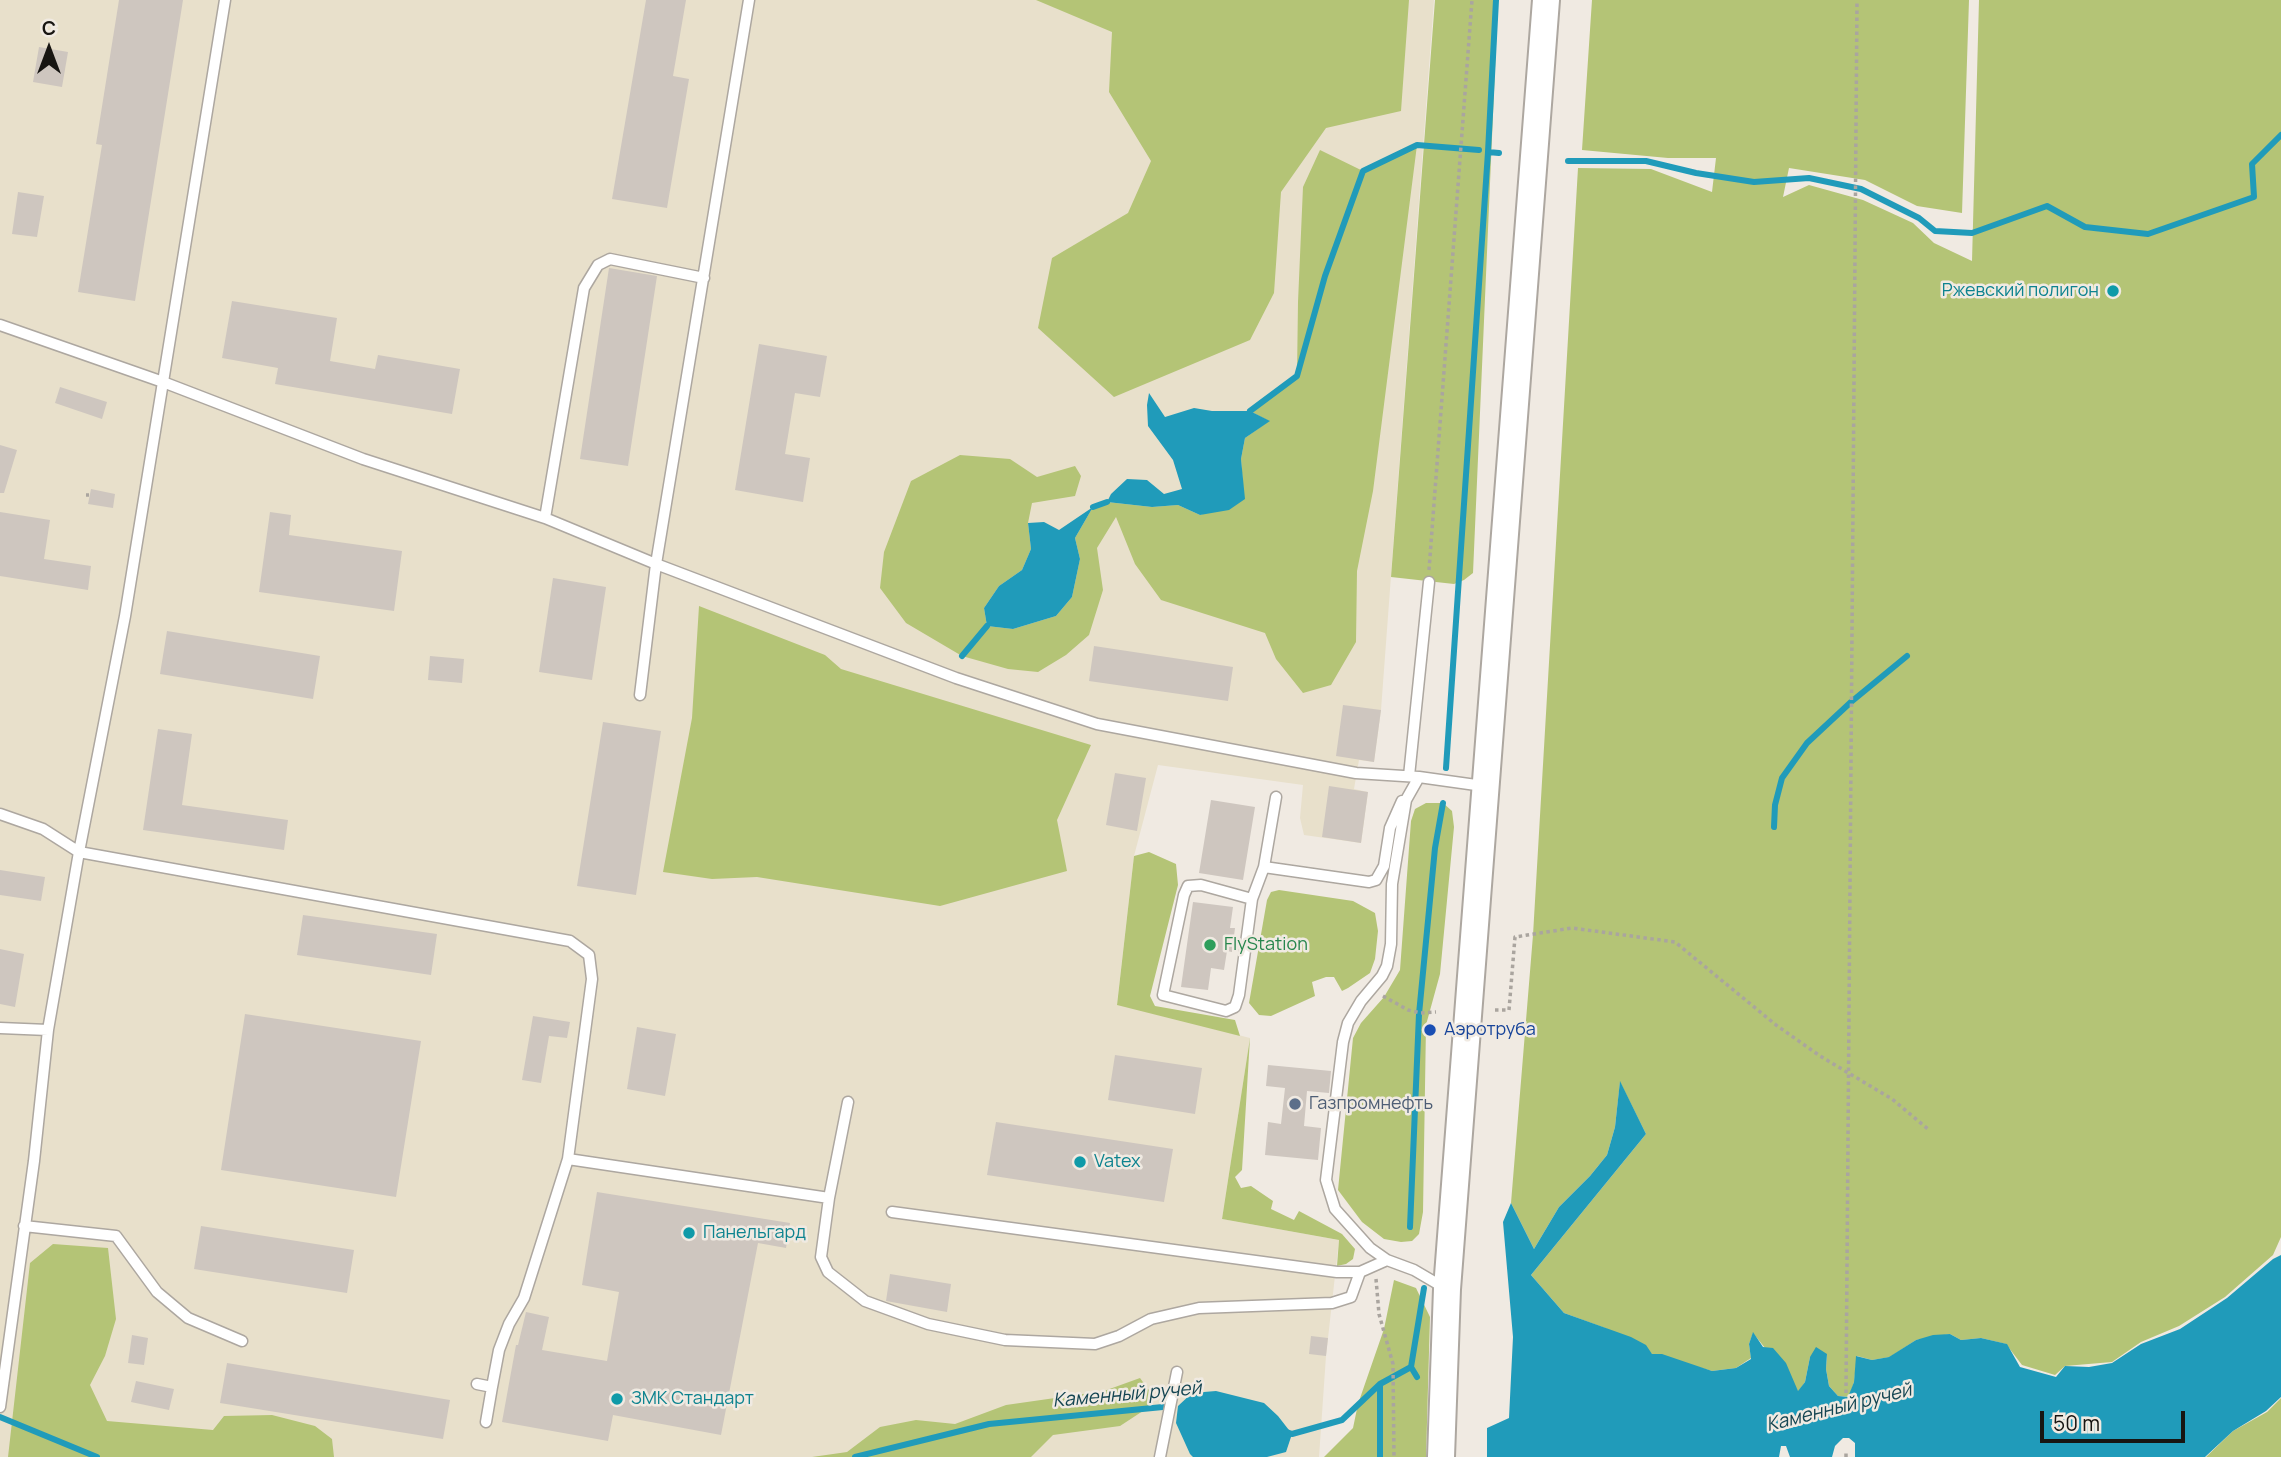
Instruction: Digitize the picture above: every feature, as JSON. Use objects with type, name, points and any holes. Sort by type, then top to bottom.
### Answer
[{"type":"main road","points":[[1441,1457],[1447,1289],[1546,0]]},
{"type":"lane","points":[[0,1407],[34,1161],[48,1030],[125,616],[225,0]]},
{"type":"lane","points":[[640,695],[656,564],[749,0]]},
{"type":"lane","points":[[545,517],[584,288],[598,265],[610,259],[704,278]]},
{"type":"lane","points":[[0,325],[163,382],[363,459],[545,517],[656,564],[956,678],[1097,724],[1356,773],[1484,784]]},
{"type":"lane","points":[[1429,582],[1414,776],[1406,800],[1392,884],[1389,957],[1382,976],[1361,1000],[1348,1023],[1343,1042],[1326,1180],[1335,1209],[1370,1248],[1447,1289]]},
{"type":"lane","points":[[1252,899],[1201,885],[1188,886],[1163,995],[1226,1011],[1235,1007],[1252,899],[1264,867],[1276,797]]},
{"type":"lane","points":[[1369,882],[1376,880],[1381,873],[1390,828],[1401,802],[1406,800]]},
{"type":"lane","points":[[0,814],[43,829],[79,852],[570,941],[589,954],[592,979],[568,1159],[524,1298],[509,1324],[499,1350],[486,1422]]},
{"type":"lane","points":[[1264,867],[1392,884]]},
{"type":"lane","points":[[0,1028],[48,1030]]},
{"type":"lane","points":[[849,1102],[829,1198],[821,1257],[828,1272],[865,1301],[928,1324],[1005,1340],[1095,1344],[1119,1336],[1151,1319],[1199,1308],[1332,1303],[1351,1297],[1360,1272]]},
{"type":"lane","points":[[568,1159],[829,1198]]},
{"type":"lane","points":[[892,1212],[1337,1272],[1360,1272],[1387,1259]]},
{"type":"lane","points":[[24,1226],[116,1236],[157,1292],[167,1301],[188,1318],[242,1340]]},
{"type":"lane","points":[[1160,1457],[1177,1372]]},
{"type":"lane","points":[[477,1384],[492,1387]]},
{"type":"path","points":[[1429,582],[1472,0]]},
{"type":"path","points":[[1846,1393],[1857,0]]},
{"type":"path","points":[[1495,1010],[1509,1010],[1515,937],[1572,928],[1675,942],[1776,1026],[1892,1099],[1929,1130]]},
{"type":"path","points":[[1372,988],[1408,1010],[1419,1013],[1436,1012]]},
{"type":"path","points":[[1375,1264],[1379,1314],[1393,1364],[1394,1457]]},
{"type":"shaded area","points":[[0,0],[1434,0],[1381,710],[1374,762],[1359,760],[1354,789],[1368,792],[1361,843],[1304,835],[1300,818],[1303,785],[1158,765],[1134,856],[1117,1004],[1250,1038],[1222,1219],[1339,1240],[1326,1356],[1319,1457],[0,1457]]},
{"type":"green space","points":[[1036,0],[1409,0],[1401,111],[1326,128],[1281,192],[1274,293],[1250,340],[1114,397],[1038,328],[1052,258],[1128,213],[1151,161],[1109,92],[1112,32]]},
{"type":"green space","points":[[1435,0],[1498,0],[1473,573],[1454,584],[1391,577]]},
{"type":"green space","points":[[1592,0],[1969,0],[1962,213],[1917,206],[1865,180],[1789,168],[1783,197],[1809,185],[1863,200],[1913,223],[1934,243],[1972,261],[1979,0],[2281,0],[2281,1237],[2273,1255],[2225,1297],[2179,1326],[2141,1342],[2112,1362],[2065,1366],[2055,1375],[2022,1365],[2006,1344],[1981,1338],[1961,1340],[1950,1334],[1916,1340],[1890,1357],[1872,1360],[1857,1356],[1849,1397],[1838,1396],[1829,1386],[1827,1354],[1810,1357],[1805,1382],[1798,1392],[1753,1333],[1749,1344],[1751,1358],[1736,1368],[1712,1371],[1652,1354],[1605,1328],[1564,1313],[1531,1275],[1646,1134],[1620,1082],[1615,1127],[1607,1155],[1559,1207],[1534,1249],[1511,1203],[1533,935],[1578,168],[1651,169],[1712,192],[1716,158],[1668,158],[1582,150]]},
{"type":"green space","points":[[1417,145],[1373,491],[1357,571],[1356,642],[1331,685],[1303,693],[1276,659],[1265,633],[1161,600],[1135,564],[1116,517],[1097,548],[1103,590],[1089,635],[1066,655],[1038,672],[1008,669],[962,656],[906,623],[880,588],[884,552],[911,481],[960,455],[1010,459],[1037,477],[1075,466],[1081,476],[1075,496],[1032,503],[1028,523],[1031,549],[1022,570],[999,586],[984,608],[987,626],[1013,629],[1056,616],[1072,597],[1080,559],[1075,538],[1093,507],[1107,502],[1152,507],[1178,505],[1200,515],[1244,499],[1241,459],[1245,438],[1269,421],[1250,411],[1297,375],[1303,187],[1320,150],[1363,171]]},
{"type":"green space","points":[[699,606],[825,655],[841,669],[1091,745],[1057,820],[1067,871],[940,906],[757,877],[712,879],[663,872],[692,718]]},
{"type":"green space","points":[[1426,803],[1443,803],[1452,811],[1454,827],[1440,974],[1426,1025],[1423,1212],[1419,1234],[1412,1241],[1401,1242],[1384,1239],[1362,1222],[1338,1190],[1353,1038],[1361,1023],[1384,997],[1400,970],[1411,821],[1415,809]]},
{"type":"green space","points":[[1149,852],[1176,864],[1178,885],[1150,996],[1155,1006],[1235,1020],[1240,1036],[1117,1005],[1134,856]]},
{"type":"green space","points":[[1279,890],[1353,901],[1375,913],[1378,931],[1375,959],[1370,973],[1342,991],[1334,977],[1326,977],[1312,982],[1315,996],[1271,1016],[1259,1015],[1249,1003],[1267,900],[1271,892]]},
{"type":"green space","points":[[1250,1038],[1242,1170],[1235,1177],[1241,1188],[1251,1186],[1273,1201],[1271,1209],[1294,1220],[1299,1211],[1342,1234],[1355,1249],[1353,1259],[1346,1264],[1337,1266],[1339,1240],[1222,1219]]},
{"type":"green space","points":[[53,1244],[108,1248],[116,1319],[105,1356],[90,1385],[107,1421],[213,1430],[224,1416],[272,1415],[315,1426],[332,1439],[334,1457],[8,1457],[30,1263]]},
{"type":"green space","points":[[1394,1280],[1416,1288],[1430,1317],[1426,1457],[1324,1457],[1353,1428],[1358,1404],[1384,1329]]},
{"type":"green space","points":[[1140,1378],[1151,1393],[1149,1407],[1120,1426],[1053,1435],[1031,1457],[812,1457],[847,1452],[880,1427],[916,1420],[955,1424],[1006,1405],[1104,1391]]},
{"type":"green space","points":[[2281,1398],[2281,1457],[2206,1457],[2233,1431],[2267,1412]]},
{"type":"water","points":[[1149,393],[1165,417],[1194,408],[1250,411],[1270,421],[1245,438],[1241,459],[1245,499],[1229,510],[1200,515],[1178,505],[1152,507],[1107,502],[1111,494],[1127,479],[1147,480],[1164,494],[1182,489],[1173,460],[1148,426]]},
{"type":"water","points":[[1093,507],[1075,538],[1080,559],[1072,597],[1056,616],[1013,629],[987,626],[984,608],[999,586],[1022,570],[1031,549],[1028,523],[1044,522],[1059,530]]},
{"type":"water","points":[[1620,1081],[1646,1134],[1531,1275],[1564,1313],[1631,1337],[1646,1345],[1652,1354],[1662,1354],[1712,1371],[1736,1368],[1751,1359],[1749,1344],[1753,1332],[1763,1347],[1773,1348],[1786,1363],[1798,1391],[1805,1382],[1810,1357],[1816,1347],[1827,1354],[1829,1386],[1838,1396],[1848,1397],[1854,1382],[1856,1356],[1872,1360],[1889,1357],[1916,1340],[1933,1335],[1950,1334],[1961,1340],[1981,1338],[2007,1344],[2020,1367],[2056,1377],[2065,1366],[2089,1367],[2112,1363],[2141,1344],[2180,1329],[2227,1298],[2281,1255],[2281,1397],[2266,1411],[2233,1431],[2205,1457],[1855,1457],[1855,1443],[1849,1438],[1843,1438],[1835,1446],[1832,1457],[1790,1457],[1786,1446],[1781,1446],[1779,1457],[1487,1457],[1487,1428],[1509,1418],[1513,1337],[1503,1222],[1511,1203],[1534,1249],[1559,1207],[1607,1155],[1615,1127]]},
{"type":"water","points":[[1216,1391],[1264,1403],[1292,1434],[1286,1452],[1267,1457],[1193,1457],[1176,1423],[1178,1406],[1192,1393]]},
{"type":"building","points":[[119,0],[183,0],[135,301],[78,292],[102,145],[96,144]]},
{"type":"building","points":[[646,0],[686,0],[673,76],[689,79],[667,208],[612,199]]},
{"type":"building","points":[[39,47],[68,52],[62,87],[33,82]]},
{"type":"building","points":[[18,192],[44,196],[37,237],[12,234]]},
{"type":"building","points":[[609,268],[657,276],[628,466],[580,459]]},
{"type":"building","points":[[232,301],[337,318],[330,361],[375,369],[378,355],[460,369],[452,414],[275,384],[278,368],[222,358]]},
{"type":"building","points":[[759,344],[827,356],[820,397],[795,393],[785,454],[810,458],[803,502],[735,490]]},
{"type":"building","points":[[60,387],[107,402],[102,419],[55,403]]},
{"type":"building","points":[[0,445],[17,450],[4,493],[0,493]]},
{"type":"building","points":[[91,489],[115,494],[113,508],[88,504]]},
{"type":"building","points":[[0,512],[50,520],[44,559],[91,566],[88,590],[0,576]]},
{"type":"building","points":[[270,512],[291,515],[289,535],[402,551],[394,611],[259,592]]},
{"type":"building","points":[[553,578],[606,587],[592,680],[539,672]]},
{"type":"building","points":[[167,631],[320,656],[313,699],[160,674]]},
{"type":"building","points":[[1094,646],[1233,667],[1228,701],[1089,681]]},
{"type":"building","points":[[430,656],[464,659],[462,683],[428,680]]},
{"type":"building","points":[[1343,705],[1381,710],[1374,762],[1336,756]]},
{"type":"building","points":[[603,722],[661,731],[636,895],[577,886]]},
{"type":"building","points":[[158,729],[192,734],[182,805],[288,820],[284,850],[143,830]]},
{"type":"building","points":[[1115,773],[1146,778],[1137,831],[1106,825]]},
{"type":"building","points":[[1329,786],[1368,792],[1361,843],[1322,837]]},
{"type":"building","points":[[1211,800],[1255,807],[1243,880],[1199,873]]},
{"type":"building","points":[[0,870],[45,877],[41,901],[0,895]]},
{"type":"building","name":"FlyStation","points":[[1193,902],[1233,907],[1230,928],[1235,928],[1232,952],[1227,951],[1224,970],[1211,968],[1208,990],[1181,987]]},
{"type":"building","points":[[303,915],[437,934],[431,975],[297,955]]},
{"type":"building","points":[[0,949],[24,954],[15,1007],[0,1004]]},
{"type":"building","points":[[245,1014],[421,1041],[396,1197],[221,1170]]},
{"type":"building","points":[[533,1016],[570,1022],[567,1038],[549,1036],[541,1083],[522,1080]]},
{"type":"building","points":[[637,1027],[676,1034],[665,1096],[627,1089]]},
{"type":"building","points":[[1115,1055],[1202,1068],[1195,1114],[1108,1100]]},
{"type":"building","points":[[1268,1065],[1331,1071],[1329,1093],[1307,1091],[1304,1126],[1321,1128],[1318,1160],[1265,1155],[1268,1122],[1281,1124],[1285,1088],[1266,1086]]},
{"type":"building","name":"Vatex","points":[[996,1122],[1173,1149],[1164,1202],[987,1175]]},
{"type":"building","points":[[597,1192],[790,1223],[786,1248],[758,1243],[721,1435],[613,1415],[608,1441],[502,1422],[516,1345],[526,1312],[549,1317],[542,1350],[607,1361],[619,1292],[582,1285]]},
{"type":"building","points":[[201,1226],[354,1250],[347,1293],[194,1269]]},
{"type":"building","points":[[890,1274],[951,1284],[947,1312],[886,1301]]},
{"type":"building","points":[[132,1335],[148,1338],[144,1365],[128,1363]]},
{"type":"building","points":[[1311,1336],[1328,1338],[1326,1356],[1309,1354]]},
{"type":"building","points":[[227,1363],[450,1400],[443,1439],[220,1403]]},
{"type":"building","points":[[136,1381],[174,1389],[169,1410],[131,1402]]},
{"type":"waterway","points":[[1446,768],[1496,0]]},
{"type":"waterway","points":[[1568,161],[1646,161],[1696,173],[1754,182],[1809,178],[1861,189],[1919,218],[1935,231],[1972,233],[2047,206],[2085,227],[2148,234],[2254,197],[2252,164],[2281,135]]},
{"type":"waterway","points":[[1250,411],[1297,376],[1325,276],[1363,171],[1417,145],[1479,150]]},
{"type":"waterway","points":[[1488,152],[1499,153]]},
{"type":"waterway","points":[[1093,507],[1107,502]]},
{"type":"waterway","points":[[962,656],[987,626]]},
{"type":"waterway","points":[[1774,827],[1775,805],[1782,778],[1807,743],[1907,656]]},
{"type":"waterway","points":[[1410,1227],[1419,1014],[1435,848],[1443,803]]},
{"type":"waterway","points":[[1411,1367],[1424,1288]]},
{"type":"waterway","name":"Каменный ручей","points":[[1284,1431],[1292,1434],[1342,1420],[1380,1384],[1411,1367],[1417,1377]]},
{"type":"waterway","points":[[1380,1384],[1380,1457]]},
{"type":"waterway","name":"Каменный ручей","points":[[855,1457],[989,1424],[1173,1406]]},
{"type":"waterway","name":"Каменный ручей","points":[[0,1417],[97,1457]]},
{"type":"place","name":"Ржевский полигон","points":[[2113,291]]},
{"type":"place","name":"FlyStation","points":[[1210,945]]},
{"type":"place","name":"Аэротруба","points":[[1430,1030]]},
{"type":"place","name":"Газпромнефть","points":[[1295,1104]]},
{"type":"place","name":"Vatex","points":[[1080,1162]]},
{"type":"place","name":"Панельгард","points":[[689,1233]]},
{"type":"place","name":"ЗМК Стандарт","points":[[617,1399]]}]
